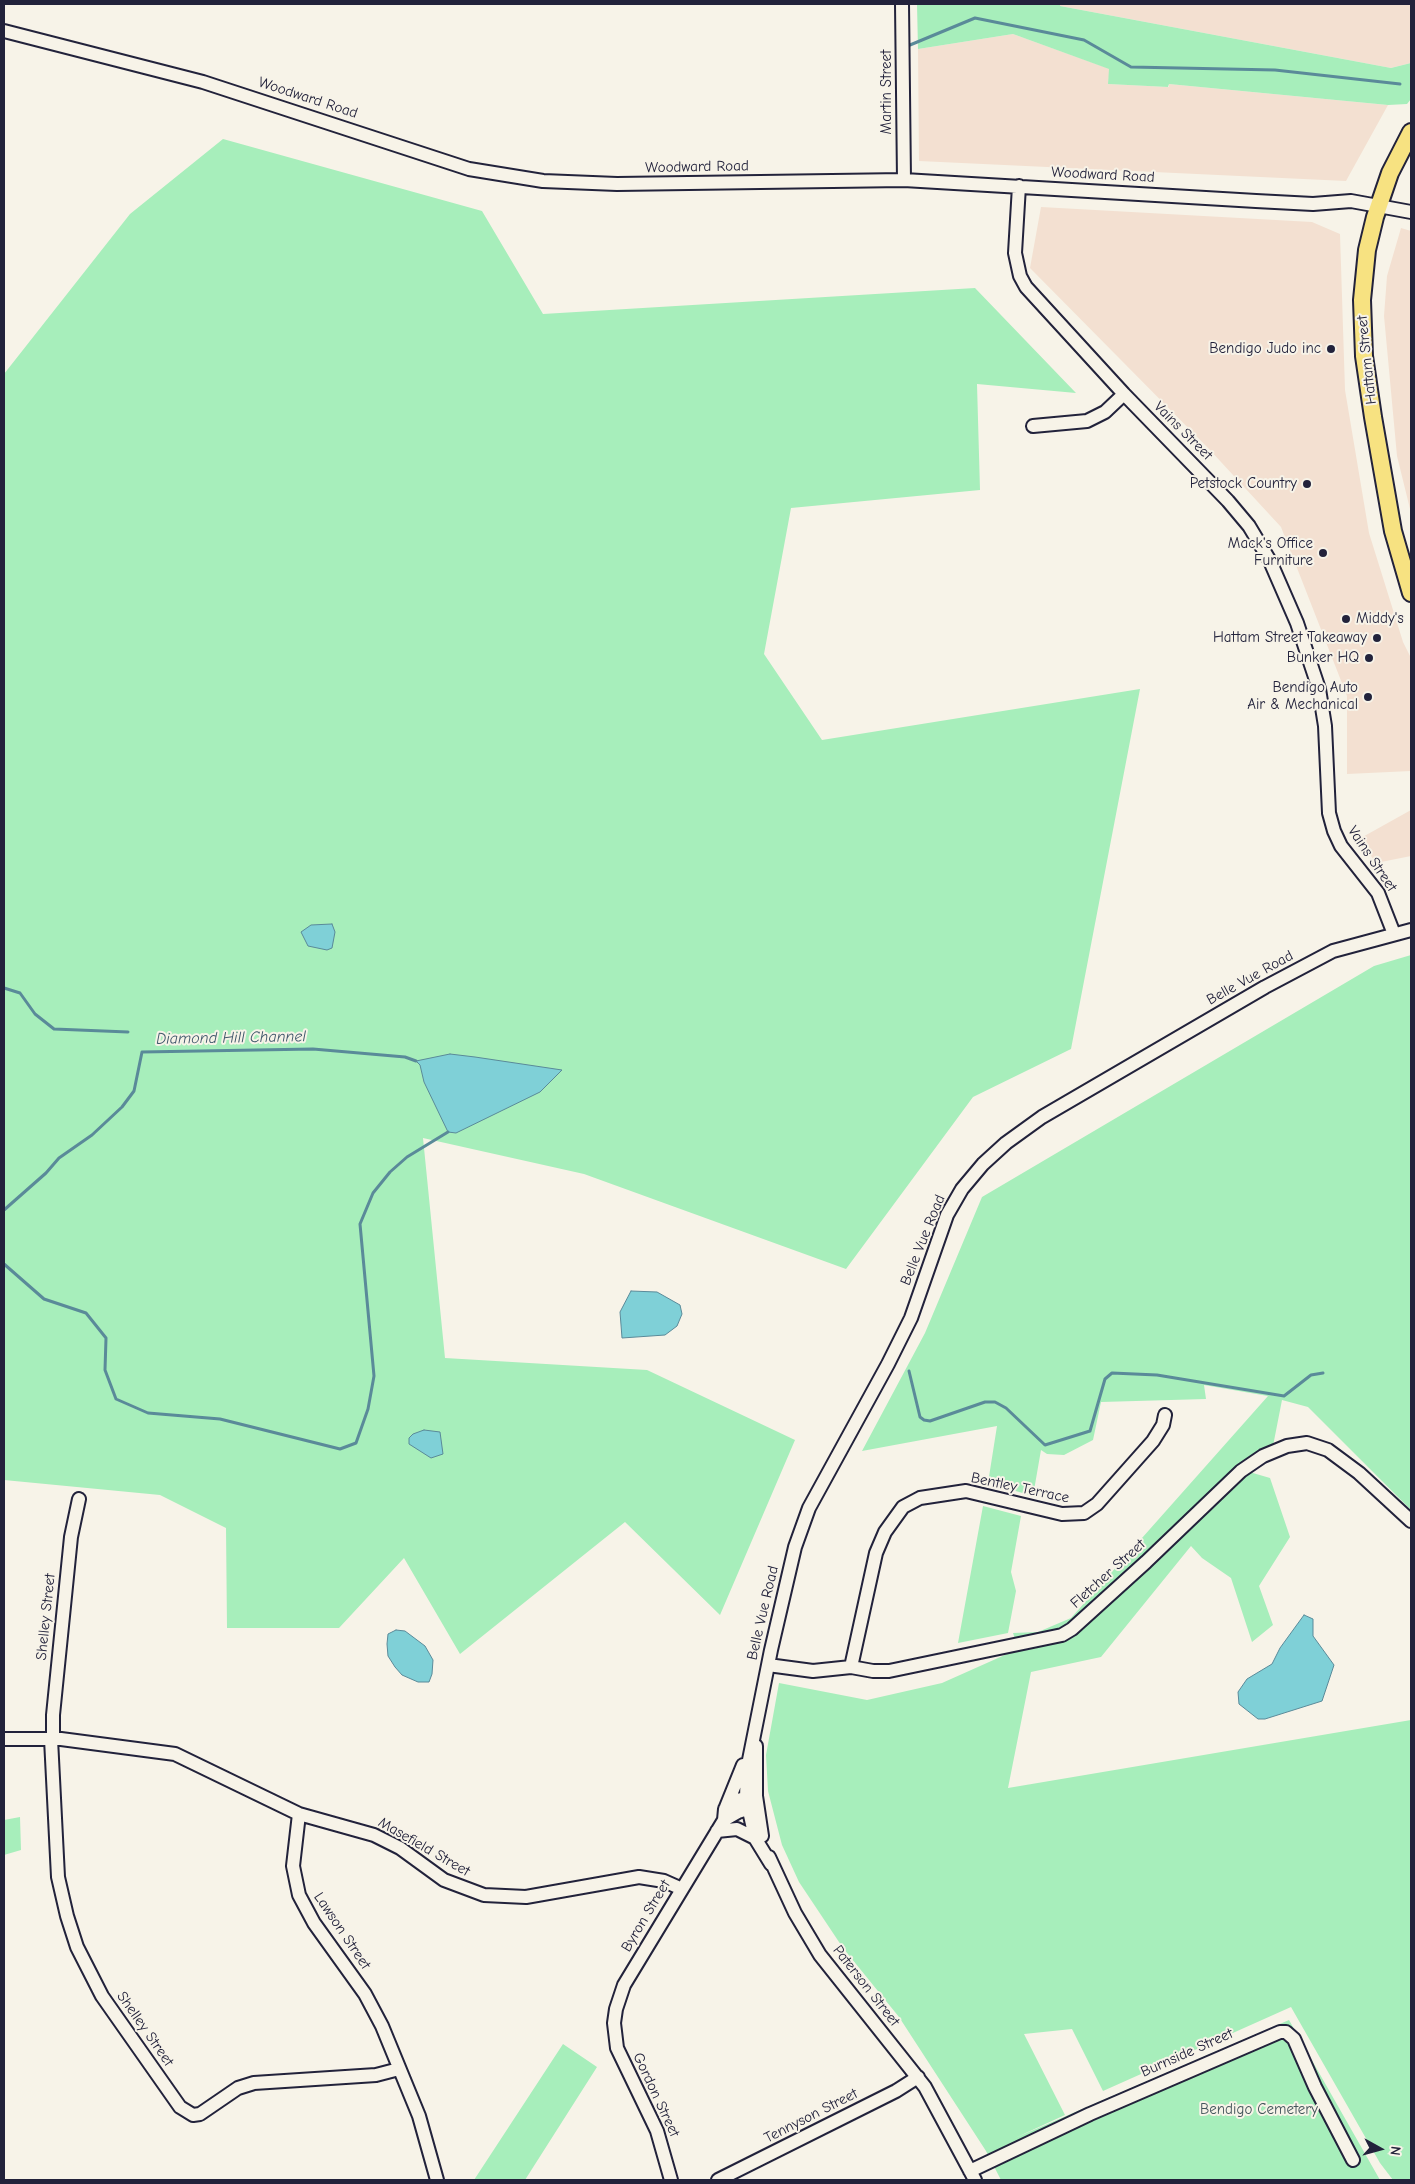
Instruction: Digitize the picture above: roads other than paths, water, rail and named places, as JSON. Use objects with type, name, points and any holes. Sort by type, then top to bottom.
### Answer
[{"type":"main road","name":"Hattam Street","points":[[1411,132],[1390,173],[1378,204],[1364,273],[1362,300],[1364,356],[1390,513],[1411,593]]},
{"type":"street","name":"Martin Street","points":[[902,4],[904,180]]},
{"type":"street","name":"Woodward Road","points":[[4,31],[203,82],[444,162],[483,172],[573,184],[904,180],[1313,204],[1351,201],[1378,204],[1411,212]]},
{"type":"street","name":"Vains Street","points":[[1019,186],[1015,253],[1023,282],[1034,298],[1228,501],[1248,526],[1270,561],[1297,623],[1319,688],[1325,726],[1329,813],[1334,831],[1341,846],[1378,893],[1394,934]]},
{"type":"street","points":[[1033,426],[1057,425],[1092,419],[1105,412],[1124,394]]},
{"type":"street","name":"Belle Vue Road","points":[[771,1864],[755,1838],[749,1753],[755,1735],[786,1582],[802,1524],[910,1318],[947,1215],[962,1189],[983,1164],[1006,1143],[1042,1117],[1265,988],[1333,951],[1411,930]]},
{"type":"street","name":"Bentley Terrace","points":[[851,1666],[876,1553],[885,1532],[903,1507],[920,1498],[966,1491],[1062,1514],[1084,1513],[1097,1504],[1153,1441],[1163,1425],[1165,1415]]},
{"type":"street","name":"Fletcher Street","points":[[768,1665],[813,1671],[851,1666],[873,1671],[889,1671],[1062,1635],[1072,1629],[1146,1562],[1240,1471],[1263,1456],[1288,1446],[1306,1444],[1328,1450],[1359,1473],[1411,1522]]},
{"type":"street","name":"Shelley Street","points":[[79,1499],[71,1537],[53,1715],[52,1739],[58,1877],[67,1916],[77,1947],[102,1996],[180,2107],[193,2116],[207,2112],[238,2088],[254,2083],[376,2075],[399,2069]]},
{"type":"street","name":"Belle Vue Road","points":[[753,1802],[755,1735]]},
{"type":"street","points":[[4,1739],[52,1739],[175,1754],[299,1814]]},
{"type":"street","name":"Byron Street","points":[[614,2023],[624,1985],[722,1820],[749,1753]]},
{"type":"street","points":[[753,1802],[722,1820],[755,1838]]},
{"type":"street","name":"Paterson Street","points":[[753,1802],[762,1840],[771,1864],[795,1913],[820,1955],[932,2097],[972,2176]]},
{"type":"street","name":"Masefield Street","points":[[299,1814],[374,1834],[400,1848],[444,1880],[484,1895],[526,1897],[640,1877],[664,1881],[682,1889]]},
{"type":"street","name":"Lawson Street","points":[[299,1814],[293,1866],[302,1902],[314,1923],[366,1994],[419,2116],[437,2180]]},
{"type":"street","name":"Gordon Street","points":[[614,2023],[614,2036],[622,2061],[657,2131],[671,2180]]},
{"type":"street","name":"Burnside Street","points":[[972,2176],[1090,2114],[1280,2032],[1286,2032],[1294,2039],[1315,2087],[1354,2160]]},
{"type":"street","name":"Tennyson Street","points":[[718,2180],[887,2096],[918,2077]]},
{"type":"water","points":[[332,924],[335,932],[332,948],[327,950],[308,946],[301,932],[311,925]]},
{"type":"water","points":[[450,1054],[562,1070],[540,1092],[456,1133],[448,1132],[424,1082],[420,1065],[416,1061]]},
{"type":"water","points":[[631,1291],[657,1292],[680,1305],[682,1314],[677,1326],[665,1335],[622,1338],[620,1312]]},
{"type":"water","points":[[424,1430],[440,1432],[443,1454],[431,1458],[409,1444],[409,1438],[413,1434]]},
{"type":"water","points":[[1304,1615],[1313,1619],[1313,1636],[1334,1665],[1322,1701],[1265,1719],[1258,1719],[1239,1704],[1238,1692],[1247,1679],[1272,1664],[1280,1648]]},
{"type":"water","points":[[396,1630],[405,1631],[425,1646],[433,1660],[432,1674],[429,1682],[418,1682],[402,1675],[388,1656],[388,1634]]},
{"type":"waterway","points":[[910,45],[975,18],[1084,40],[1131,67],[1275,70],[1400,84]]},
{"type":"waterway","name":"Diamond Hill Channel","points":[[4,988],[20,993],[35,1014],[54,1029],[128,1032]]},
{"type":"waterway","name":"Diamond Hill Channel","points":[[4,1210],[46,1173],[59,1158],[92,1135],[122,1107],[134,1091],[142,1052],[313,1049],[405,1057],[416,1061]]},
{"type":"waterway","name":"Diamond Hill Channel","points":[[4,1264],[44,1299],[86,1313],[106,1338],[105,1370],[116,1399],[148,1413],[220,1419],[340,1449],[356,1443],[368,1409],[374,1376],[360,1224],[373,1193],[390,1172],[407,1157],[448,1132]]},
{"type":"waterway","points":[[909,1371],[920,1417],[924,1420],[930,1421],[985,1402],[995,1402],[1006,1408],[1045,1445],[1090,1431],[1105,1379],[1112,1373],[1157,1375],[1284,1396],[1311,1375],[1323,1373]]},
{"type":"place","name":"Bendigo Judo inc","points":[[1331,349]]},
{"type":"place","name":"Petstock Country","points":[[1307,484]]},
{"type":"place","name":"Mack's Office Furniture","points":[[1323,553]]},
{"type":"place","name":"Middy's","points":[[1346,619]]},
{"type":"place","name":"Hattam Street Takeaway","points":[[1377,638]]},
{"type":"place","name":"Bunker HQ","points":[[1369,658]]},
{"type":"place","name":"Bendigo Auto Air & Mechanical","points":[[1368,697]]},
{"type":"park label","name":"Bendigo Cemetery","points":[[1259,2110]]}]
